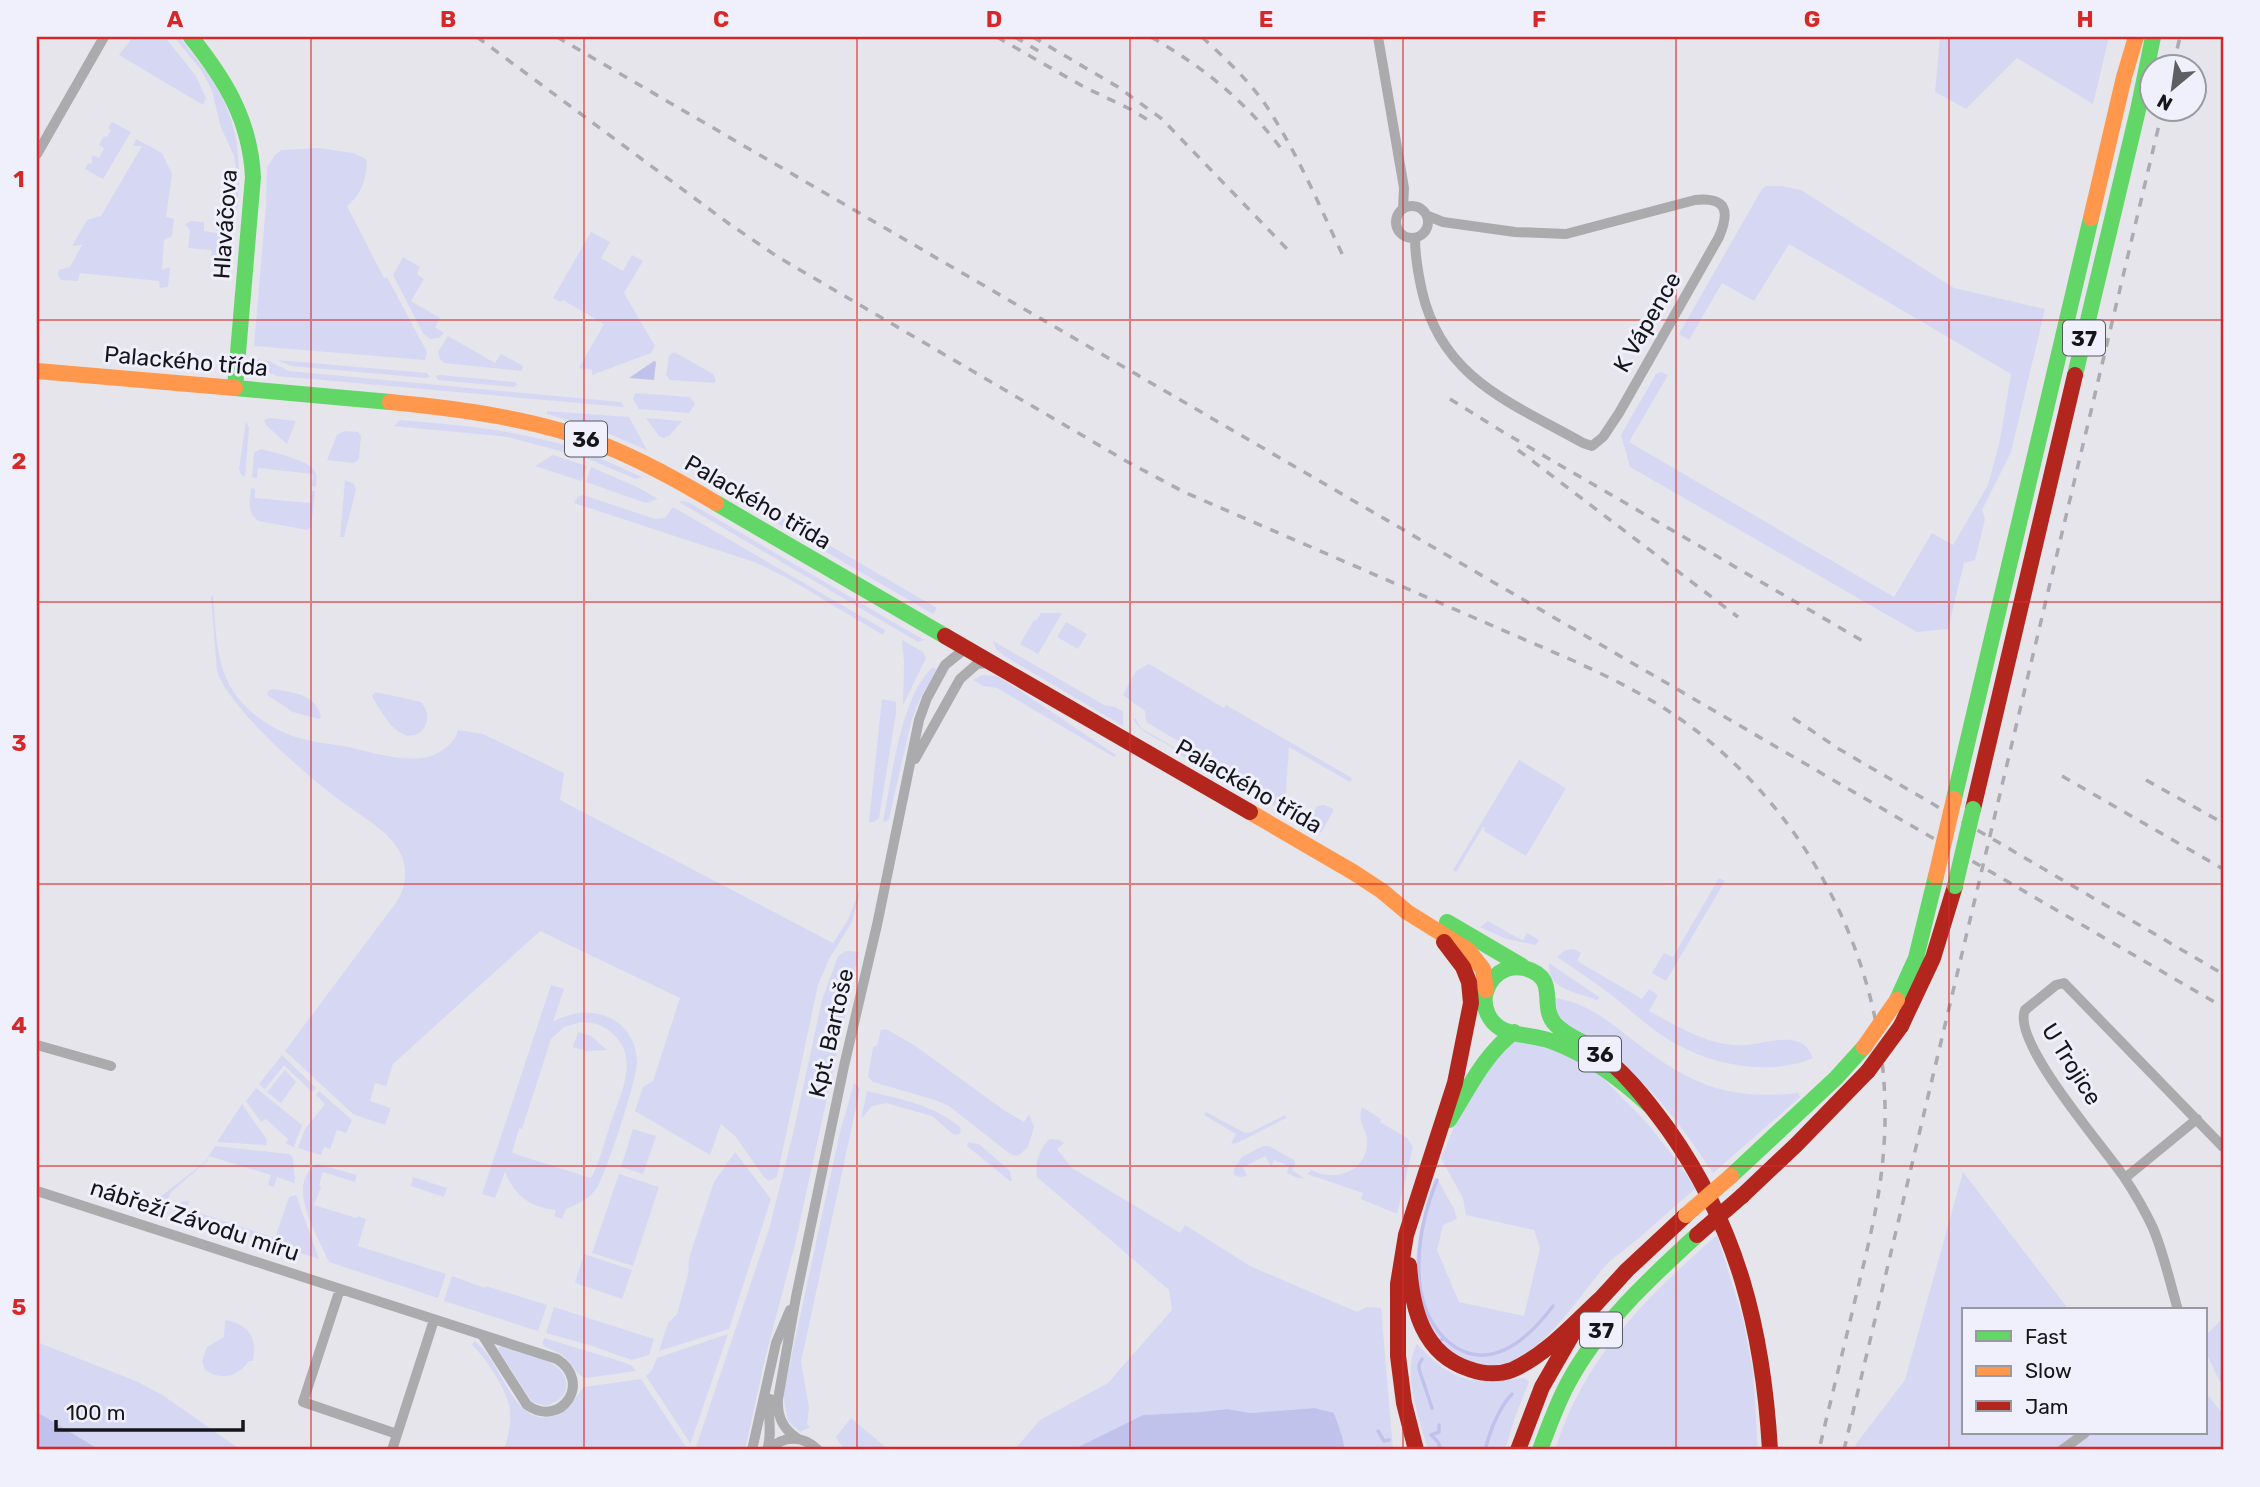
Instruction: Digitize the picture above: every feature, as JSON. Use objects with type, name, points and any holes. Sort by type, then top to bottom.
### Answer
[{"type":"main road","name":"Hlaváčova","points":[[191,37],[209,59],[233,97],[248,135],[252,158],[235,388]]},
{"type":"main road","points":[[2124,77],[2130,37]]},
{"type":"main road","name":"37","points":[[1518,1450],[1530,1413],[1554,1362],[1579,1324],[1627,1270],[1836,1078],[1864,1047],[1897,1000],[1916,958],[2124,77],[2136,37]]},
{"type":"main road","name":"37","points":[[1540,1450],[1557,1404],[1576,1367],[1597,1335],[1642,1285],[1807,1135],[1868,1071],[1901,1026],[1931,966],[1955,886],[2138,110]]},
{"type":"main road","name":"Palackého třída","points":[[37,371],[408,404],[495,415],[581,437],[653,467],[1382,891],[1407,912],[1456,941],[1472,955],[1483,969],[1485,991]]},
{"type":"main road","name":"Palackého třída","points":[[1382,891],[1413,902],[1529,969]]},
{"type":"main road","points":[[1407,912],[1452,950],[1463,966],[1471,999],[1463,1050],[1451,1096],[1403,1246],[1398,1276],[1396,1317],[1399,1365],[1407,1422],[1416,1450]]},
{"type":"main road","points":[[1451,1096],[1473,1046],[1485,991],[1492,978],[1514,967],[1529,969]]},
{"type":"main road","name":"36","points":[[1529,969],[1539,976],[1546,986],[1549,1016],[1553,1023],[1611,1063],[1649,1105]]},
{"type":"main road","name":"36","points":[[1485,991],[1485,1010],[1491,1020],[1500,1028],[1516,1032]]},
{"type":"main road","points":[[1436,1140],[1503,1040],[1516,1032],[1534,1027],[1549,1009]]},
{"type":"main road","points":[[1516,1032],[1560,1044],[1588,1058],[1614,1076],[1649,1105],[1698,1172],[1717,1207],[1730,1240],[1752,1312],[1766,1390],[1770,1450]]},
{"type":"main road","points":[[1420,1190],[1410,1235],[1409,1269],[1413,1306],[1420,1327],[1440,1354],[1458,1366],[1486,1373],[1505,1372],[1521,1366],[1600,1299]]},
{"type":"main road","points":[[1399,1365],[1420,1327]]},
{"type":"street","points":[[37,154],[104,37]]},
{"type":"street","points":[[1378,37],[1408,207]]},
{"type":"street","name":"K Vápence","points":[[1703,199],[1720,202],[1726,215],[1719,237],[1619,413],[1595,445],[1583,443],[1499,396],[1472,376],[1446,349],[1426,308],[1415,256],[1415,238],[1424,234],[1428,221],[1515,232],[1566,234],[1703,199]]},
{"type":"street","points":[[1415,238],[1405,236],[1397,229],[1396,218],[1408,207],[1422,208],[1428,221]]},
{"type":"street","points":[[935,631],[947,646],[943,668]]},
{"type":"street","name":"Kpt. Bartoše","points":[[798,1439],[784,1427],[778,1406],[796,1297],[921,713],[943,668],[951,658],[966,648]]},
{"type":"street","name":"Kpt. Bartoše","points":[[908,778],[928,733],[960,679],[966,648]]},
{"type":"street","points":[[960,679],[969,669],[981,663],[997,666]]},
{"type":"street","name":"U Trojice","points":[[2177,1308],[2152,1228],[2125,1178],[2041,1064],[2022,1022],[2029,1006],[2056,985],[2064,983],[2223,1147]]},
{"type":"street","points":[[37,1045],[111,1066]]},
{"type":"street","points":[[2125,1178],[2197,1119]]},
{"type":"street","name":"nábřeží Závodu míru","points":[[37,1191],[340,1289],[483,1336],[561,1362],[573,1381],[572,1392],[566,1402],[558,1409],[548,1412],[537,1411],[527,1405],[483,1336]]},
{"type":"street","points":[[340,1289],[303,1402],[397,1434]]},
{"type":"street","name":"Kpt. Bartoše","points":[[752,1450],[776,1343],[796,1297]]},
{"type":"street","name":"Kpt. Bartoše","points":[[768,1450],[769,1406],[796,1297]]},
{"type":"street","points":[[392,1450],[434,1320]]},
{"type":"street","points":[[1407,1422],[1407,1450]]},
{"type":"street","points":[[2062,1450],[2084,1434]]},
{"type":"street","name":"Kpt. Bartoše","points":[[768,1450],[782,1440],[798,1439],[808,1442],[818,1450]]},
{"type":"shaded area","points":[[133,37],[165,37],[196,76],[206,98],[203,105],[119,55]]},
{"type":"shaded area","points":[[174,37],[179,37],[197,59],[222,99],[230,118],[236,137],[238,159],[237,213],[232,212],[236,166],[234,156],[220,125],[212,90],[201,70]]},
{"type":"shaded area","points":[[1940,37],[2109,37],[2093,104],[2017,58],[1966,109],[1935,92]]},
{"type":"shaded area","points":[[112,122],[131,132],[103,179],[85,169],[88,163],[91,164],[93,155],[99,158],[104,148],[99,145],[111,130],[108,128]]},
{"type":"shaded area","points":[[136,139],[162,153],[172,174],[166,217],[174,219],[172,236],[164,240],[162,270],[169,267],[170,269],[168,287],[160,288],[159,281],[80,273],[78,281],[61,280],[59,270],[70,267],[82,245],[72,246],[87,220],[101,216],[142,146],[133,146]]},
{"type":"shaded area","points":[[319,148],[353,153],[366,159],[362,185],[347,206],[384,278],[387,277],[427,352],[425,360],[254,346],[267,167],[281,150]]},
{"type":"shaded area","points":[[1766,186],[1801,190],[1954,288],[2045,309],[2011,452],[1982,510],[1985,519],[1975,560],[1964,563],[1948,629],[1917,632],[1630,467],[1621,435],[1656,374],[1661,372],[1668,375],[1629,442],[1894,597],[1932,533],[1953,545],[1988,485],[2000,440],[2011,374],[1789,244],[1754,301],[1722,283],[1689,340],[1679,334]]},
{"type":"shaded area","points":[[191,221],[204,222],[204,231],[217,233],[219,224],[222,224],[218,260],[211,259],[212,250],[188,248],[190,230],[185,224]]},
{"type":"shaded area","points":[[591,232],[610,242],[601,258],[623,271],[632,255],[643,261],[624,293],[655,346],[651,353],[592,375],[592,370],[579,368],[604,324],[563,300],[561,302],[553,298]]},
{"type":"shaded area","points":[[403,257],[420,267],[417,274],[424,279],[411,301],[440,318],[435,327],[444,333],[439,338],[430,339],[423,333],[393,275]]},
{"type":"shaded area","points":[[448,336],[495,363],[501,354],[523,366],[522,371],[444,363],[438,352]]},
{"type":"shaded area","points":[[674,352],[713,374],[716,380],[714,383],[670,380],[666,375],[669,356]]},
{"type":"shaded area","points":[[255,359],[269,361],[289,371],[621,402],[624,407],[277,376],[264,370]]},
{"type":"shaded area","points":[[277,360],[427,373],[430,377],[291,366]]},
{"type":"shaded area","points":[[654,361],[654,380],[629,378]]},
{"type":"shaded area","points":[[436,376],[515,382],[517,385],[514,387],[438,380]]},
{"type":"shaded area","points":[[635,393],[690,397],[695,404],[689,413],[639,409],[633,399]]},
{"type":"shaded area","points":[[547,411],[629,417],[647,450],[595,428],[547,414]]},
{"type":"shaded area","points":[[270,418],[296,421],[287,444],[266,425],[264,420]]},
{"type":"shaded area","points":[[646,418],[682,421],[664,438],[659,436]]},
{"type":"shaded area","points":[[400,420],[526,435],[567,446],[642,477],[636,479],[586,458],[508,437],[394,426]]},
{"type":"shaded area","points":[[246,421],[249,428],[245,477],[239,469]]},
{"type":"shaded area","points":[[344,431],[358,432],[361,436],[359,459],[354,463],[327,460],[337,435]]},
{"type":"shaded area","points":[[260,449],[310,466],[316,474],[316,487],[312,486],[313,474],[258,468],[257,478],[252,477],[254,453]]},
{"type":"shaded area","points":[[553,455],[587,466],[581,481],[535,466]]},
{"type":"shaded area","points":[[591,467],[658,499],[646,503],[586,482]]},
{"type":"shaded area","points":[[702,471],[937,608],[933,614],[709,484]]},
{"type":"shaded area","points":[[345,480],[354,484],[356,490],[344,537],[340,537]]},
{"type":"shaded area","points":[[251,488],[255,489],[255,498],[310,503],[312,491],[315,491],[311,527],[307,530],[259,521],[250,511]]},
{"type":"shaded area","points":[[583,495],[655,519],[665,518],[673,507],[885,630],[883,635],[757,563],[574,503]]},
{"type":"shaded area","points":[[683,501],[924,640],[918,642],[679,502]]},
{"type":"shaded area","points":[[213,595],[218,649],[230,686],[253,713],[285,733],[412,759],[439,752],[449,745],[458,730],[483,734],[564,773],[560,800],[833,943],[848,920],[862,884],[852,922],[829,959],[818,985],[777,1177],[769,1181],[764,1177],[735,1136],[721,1124],[710,1155],[635,1111],[643,1087],[653,1081],[680,998],[540,931],[393,1064],[386,1086],[375,1083],[370,1101],[391,1108],[385,1125],[353,1114],[285,1051],[398,900],[405,881],[405,868],[398,849],[387,835],[290,759],[252,721],[224,685],[217,670],[211,597]]},
{"type":"shaded area","points":[[1041,613],[1062,613],[1038,654],[1020,644]]},
{"type":"shaded area","points":[[1066,622],[1087,634],[1078,649],[1057,637]]},
{"type":"shaded area","points":[[902,640],[923,652],[926,658],[903,705],[904,662]]},
{"type":"shaded area","points":[[993,641],[1104,705],[1123,711],[1123,726],[1003,655],[996,649]]},
{"type":"shaded area","points":[[1149,664],[1352,778],[1350,782],[1289,747],[1285,803],[1296,811],[1296,818],[1221,775],[1217,764],[1146,722],[1145,711],[1123,695],[1136,671]]},
{"type":"shaded area","points":[[932,668],[937,669],[911,722],[889,819],[885,822],[883,821],[894,762],[905,718],[921,681]]},
{"type":"shaded area","points":[[982,675],[996,676],[1004,680],[1116,755],[1114,757],[997,688],[983,686],[973,680]]},
{"type":"shaded area","points":[[269,690],[309,699],[321,717],[319,719],[293,712],[267,695]]},
{"type":"shaded area","points":[[376,692],[421,702],[427,716],[424,729],[413,735],[406,735],[395,729],[374,700],[372,695]]},
{"type":"shaded area","points":[[882,699],[896,702],[896,713],[879,818],[869,822]]},
{"type":"shaded area","points":[[1135,718],[1141,728],[1211,769],[1214,779],[1147,733],[1137,725]]},
{"type":"shaded area","points":[[1519,760],[1566,788],[1526,856],[1484,831],[1483,827],[1456,872],[1453,870]]},
{"type":"shaded area","points":[[1324,805],[1334,809],[1321,833],[1306,824],[1317,806]]},
{"type":"shaded area","points":[[1719,878],[1725,881],[1666,981],[1652,973],[1664,953],[1673,957]]},
{"type":"shaded area","points":[[1488,921],[1523,940],[1527,933],[1539,940],[1536,945],[1506,939],[1480,927]]},
{"type":"shaded area","points":[[1574,949],[1581,953],[1577,961],[1642,999],[1649,989],[1658,995],[1649,1011],[1695,1035],[1732,1045],[1793,1040],[1804,1045],[1813,1058],[1780,1067],[1762,1067],[1727,1063],[1693,1052],[1660,1034],[1604,989],[1557,957],[1565,950]]},
{"type":"shaded area","points":[[846,951],[859,952],[795,1244],[745,1450],[695,1450],[770,1226],[822,1000],[838,956]]},
{"type":"shaded area","points":[[1549,963],[1599,999],[1564,989],[1552,979]]},
{"type":"shaded area","points":[[551,985],[564,989],[553,1022],[567,1016],[594,1013],[619,1023],[634,1046],[636,1070],[607,1165],[597,1188],[579,1203],[566,1209],[562,1219],[554,1216],[556,1210],[524,1199],[505,1172],[495,1198],[482,1194]],"holes":[[[581,1022],[604,1027],[615,1036],[622,1045],[627,1067],[623,1089],[591,1178],[512,1153],[551,1039],[564,1027]]]},
{"type":"shaded area","points":[[1555,998],[1579,1004],[1600,1015],[1658,1058],[1694,1080],[1732,1092],[1774,1095],[1798,1093],[1800,1097],[1713,1173],[1675,1119],[1642,1082],[1613,1057],[1559,1020]]},
{"type":"shaded area","points":[[886,1029],[914,1045],[1005,1111],[1024,1122],[1029,1114],[1034,1127],[1028,1147],[1018,1156],[1010,1154],[949,1106],[873,1082],[868,1077],[873,1047],[877,1045],[881,1030]]},
{"type":"shaded area","points":[[578,1032],[591,1036],[607,1050],[586,1051],[573,1047]]},
{"type":"shaded area","points":[[1516,1039],[1550,1046],[1600,1075],[1646,1122],[1679,1163],[1695,1189],[1610,1261],[1567,1314],[1533,1348],[1515,1360],[1495,1366],[1473,1364],[1448,1350],[1431,1327],[1423,1309],[1416,1272],[1419,1233],[1437,1178],[1457,1219],[1443,1225],[1437,1250],[1459,1302],[1524,1316],[1540,1248],[1534,1230],[1466,1215],[1463,1198],[1441,1158],[1454,1127],[1486,1071]]},
{"type":"shaded area","points":[[282,1055],[316,1088],[312,1092],[284,1065],[265,1089],[259,1084]]},
{"type":"shaded area","points":[[285,1070],[296,1082],[281,1103],[267,1092]]},
{"type":"shaded area","points":[[854,1083],[860,1089],[801,1362],[809,1407],[807,1424],[810,1427],[800,1432],[788,1421],[783,1395],[840,1132]]},
{"type":"shaded area","points":[[256,1088],[302,1125],[294,1147],[286,1144],[288,1139],[266,1119],[261,1122],[246,1101]]},
{"type":"shaded area","points":[[319,1091],[352,1120],[346,1133],[337,1130],[330,1149],[324,1147],[321,1155],[298,1148],[305,1129],[325,1104],[316,1095]]},
{"type":"shaded area","points":[[867,1091],[928,1108],[950,1119],[960,1127],[961,1132],[958,1135],[953,1134],[932,1116],[886,1103],[872,1106],[861,1119]]},
{"type":"shaded area","points":[[242,1104],[267,1140],[266,1145],[217,1142]]},
{"type":"shaded area","points":[[1362,1107],[1381,1119],[1380,1122],[1407,1138],[1413,1147],[1397,1214],[1361,1199],[1363,1193],[1307,1174],[1311,1170],[1320,1174],[1340,1174],[1349,1171],[1362,1159],[1367,1139],[1361,1121]]},
{"type":"shaded area","points":[[1206,1112],[1245,1133],[1285,1115],[1286,1118],[1231,1144],[1236,1134],[1204,1115]]},
{"type":"shaded area","points":[[633,1129],[656,1136],[643,1174],[621,1167]]},
{"type":"shaded area","points":[[1050,1139],[1064,1143],[1057,1149],[1072,1168],[1180,1233],[1185,1225],[1250,1266],[1357,1312],[1367,1307],[1381,1308],[1393,1450],[1345,1450],[1314,1408],[1250,1413],[1227,1409],[1143,1415],[1072,1450],[1014,1450],[1040,1420],[1108,1383],[1172,1310],[1169,1290],[1037,1177],[1039,1156]]},
{"type":"shaded area","points":[[968,1142],[979,1144],[1010,1171],[1012,1181],[967,1146]]},
{"type":"shaded area","points":[[215,1146],[289,1154],[293,1158],[295,1181],[294,1183],[277,1177],[274,1187],[268,1185],[271,1175],[209,1156],[207,1161],[171,1192],[163,1209],[156,1207],[155,1201],[205,1162]]},
{"type":"shaded area","points":[[1263,1146],[1269,1146],[1294,1160],[1292,1170],[1304,1178],[1287,1173],[1289,1166],[1274,1160],[1271,1166],[1265,1156],[1243,1167],[1247,1176],[1234,1175],[1234,1168],[1242,1157]]},
{"type":"shaded area","points":[[735,1152],[771,1199],[729,1329],[659,1351],[668,1323],[677,1314],[688,1275],[689,1258],[714,1182]]},
{"type":"shaded area","points":[[317,1164],[357,1175],[355,1182],[323,1172],[314,1205],[366,1219],[358,1246],[446,1274],[438,1298],[329,1262],[306,1211],[303,1197],[303,1184],[308,1173]]},
{"type":"shaded area","points":[[1963,1172],[2067,1308],[1962,1308],[1962,1434],[2208,1434],[2208,1395],[2223,1414],[2223,1450],[1854,1450],[1905,1380]]},
{"type":"shaded area","points":[[619,1174],[659,1187],[633,1266],[592,1253]]},
{"type":"shaded area","points":[[413,1177],[447,1188],[444,1197],[411,1186]]},
{"type":"shaded area","points":[[296,1195],[319,1259],[174,1213],[179,1204],[189,1201],[187,1209],[275,1238],[289,1197]]},
{"type":"shaded area","points":[[1717,1235],[1743,1319],[1753,1372],[1758,1450],[1555,1450],[1567,1417],[1583,1386],[1620,1331],[1666,1282]]},
{"type":"shaded area","points":[[584,1254],[632,1270],[622,1299],[575,1283]]},
{"type":"shaded area","points":[[452,1276],[547,1305],[538,1331],[444,1301]]},
{"type":"shaded area","points":[[554,1307],[654,1339],[649,1355],[632,1360],[546,1333]]},
{"type":"shaded area","points":[[2223,1318],[2223,1388],[2208,1357],[2208,1333]]},
{"type":"shaded area","points":[[225,1320],[246,1329],[254,1345],[253,1361],[249,1361],[229,1376],[205,1370],[202,1361],[207,1347],[224,1337]]},
{"type":"shaded area","points":[[728,1334],[690,1443],[646,1376],[657,1358]]},
{"type":"shaded area","points":[[544,1338],[623,1362],[636,1371],[586,1378],[579,1374],[566,1358],[542,1344]]},
{"type":"shaded area","points":[[474,1341],[484,1350],[521,1406],[532,1415],[546,1417],[562,1412],[584,1387],[641,1379],[688,1450],[504,1450],[510,1427],[509,1404],[496,1376],[472,1345]]},
{"type":"shaded area","points":[[37,1342],[138,1382],[164,1396],[241,1450],[100,1450],[37,1412]]},
{"type":"shaded area","points":[[1417,1344],[1442,1367],[1465,1379],[1491,1382],[1524,1378],[1529,1382],[1505,1450],[1428,1450],[1411,1382],[1413,1355]]},
{"type":"shaded area","points":[[501,1346],[542,1359],[561,1370],[566,1388],[559,1400],[546,1406],[532,1402],[498,1349]]},
{"type":"shaded area","points":[[1314,1408],[1334,1413],[1345,1450],[1072,1450],[1143,1415],[1227,1409],[1250,1413]]},
{"type":"shaded area","points":[[37,1412],[100,1450],[37,1450]]},
{"type":"shaded area","points":[[851,1418],[889,1450],[844,1450],[836,1437]]},
{"type":"waterway","points":[[1437,1180],[1425,1219],[1419,1262],[1424,1303],[1432,1322],[1444,1338]]},
{"type":"waterway","points":[[1441,1340],[1444,1338],[1459,1349],[1475,1355],[1489,1355],[1517,1342],[1530,1332],[1553,1306]]},
{"type":"waterway","points":[[1422,1359],[1419,1369],[1432,1408]]},
{"type":"waterway","points":[[1485,1450],[1495,1420],[1512,1394]]},
{"type":"waterway","points":[[1439,1425],[1439,1432],[1431,1435],[1441,1450]]},
{"type":"waterway","points":[[1378,1431],[1384,1441],[1389,1440]]},
{"type":"railway","points":[[477,37],[778,257],[1126,461],[1184,492],[1605,676],[1680,719],[1739,768],[1778,812],[1812,861],[1840,913],[1862,969],[1877,1026],[1884,1085],[1884,1145],[1877,1202],[1819,1450]]},
{"type":"railway","points":[[557,37],[2223,1007]]},
{"type":"railway","points":[[997,37],[1153,123]]},
{"type":"railway","points":[[1015,37],[1042,53]]},
{"type":"railway","points":[[1033,37],[1118,87],[1162,119],[1289,251]]},
{"type":"railway","points":[[1151,37],[1190,61],[1225,88],[1285,154]]},
{"type":"railway","points":[[1202,37],[1241,75],[1267,107],[1303,170],[1345,260]]},
{"type":"railway","points":[[2176,52],[2180,37]]},
{"type":"railway","points":[[1844,1450],[2160,122]]},
{"type":"railway","points":[[1450,399],[1868,644]]},
{"type":"railway","points":[[1518,450],[1738,617]]},
{"type":"railway","points":[[1793,718],[1839,749],[2223,974]]},
{"type":"railway","points":[[2062,776],[2223,869]]},
{"type":"railway","points":[[2146,780],[2223,823]]},
{"type":"traffic: fast","points":[[191,37],[215,69],[234,102],[251,156],[253,177],[235,388],[390,402]]},
{"type":"traffic: fast","points":[[2075,375],[2153,37]]},
{"type":"traffic: fast","points":[[1954,799],[2091,218]]},
{"type":"traffic: fast","points":[[716,503],[945,636]]},
{"type":"traffic: fast","points":[[1955,886],[1973,809]]},
{"type":"traffic: fast","points":[[1897,1000],[1916,958],[1936,876]]},
{"type":"traffic: fast","points":[[1447,922],[1522,966]]},
{"type":"traffic: fast","points":[[1591,1047],[1555,1024],[1548,1009],[1546,985],[1535,972],[1517,967],[1494,977],[1485,995],[1485,1005],[1496,1025],[1505,1031],[1551,1041],[1578,1053],[1615,1077],[1649,1105]]},
{"type":"traffic: fast","points":[[1449,1120],[1494,1051],[1514,1032]]},
{"type":"traffic: fast","points":[[1731,1176],[1836,1078],[1864,1047]]},
{"type":"traffic: fast","points":[[1540,1450],[1563,1393],[1593,1343],[1625,1305],[1697,1235]]},
{"type":"traffic: slow","points":[[2091,218],[2136,37]]},
{"type":"traffic: slow","points":[[37,371],[235,388]]},
{"type":"traffic: slow","points":[[390,402],[500,416],[580,437],[649,466],[716,503]]},
{"type":"traffic: slow","points":[[1936,876],[1954,799]]},
{"type":"traffic: slow","points":[[1250,812],[1353,872],[1407,912],[1468,950],[1483,969],[1486,990]]},
{"type":"traffic: slow","points":[[1864,1047],[1897,1000]]},
{"type":"traffic: slow","points":[[1686,1215],[1731,1176]]},
{"type":"traffic: jam","points":[[1973,809],[2075,375]]},
{"type":"traffic: jam","points":[[945,636],[1250,812]]},
{"type":"traffic: jam","points":[[1901,1026],[1933,958],[1955,886]]},
{"type":"traffic: jam","points":[[1416,1450],[1404,1403],[1398,1356],[1398,1284],[1406,1235],[1455,1083],[1471,1003],[1469,982],[1463,967],[1444,942]]},
{"type":"traffic: jam","points":[[1868,1071],[1901,1026]]},
{"type":"traffic: jam","points":[[1591,1047],[1623,1074],[1668,1129],[1692,1166],[1729,1242],[1753,1322],[1761,1363],[1770,1450]]},
{"type":"traffic: jam","points":[[1742,1196],[1868,1071]]},
{"type":"traffic: jam","points":[[1697,1235],[1742,1196]]},
{"type":"traffic: jam","points":[[1594,1306],[1627,1270],[1686,1215]]},
{"type":"traffic: jam","points":[[1409,1265],[1417,1313],[1431,1341],[1453,1362],[1480,1372],[1501,1373],[1524,1364],[1559,1338],[1600,1299]]},
{"type":"traffic: jam","points":[[1518,1450],[1542,1387],[1576,1328]]}]
